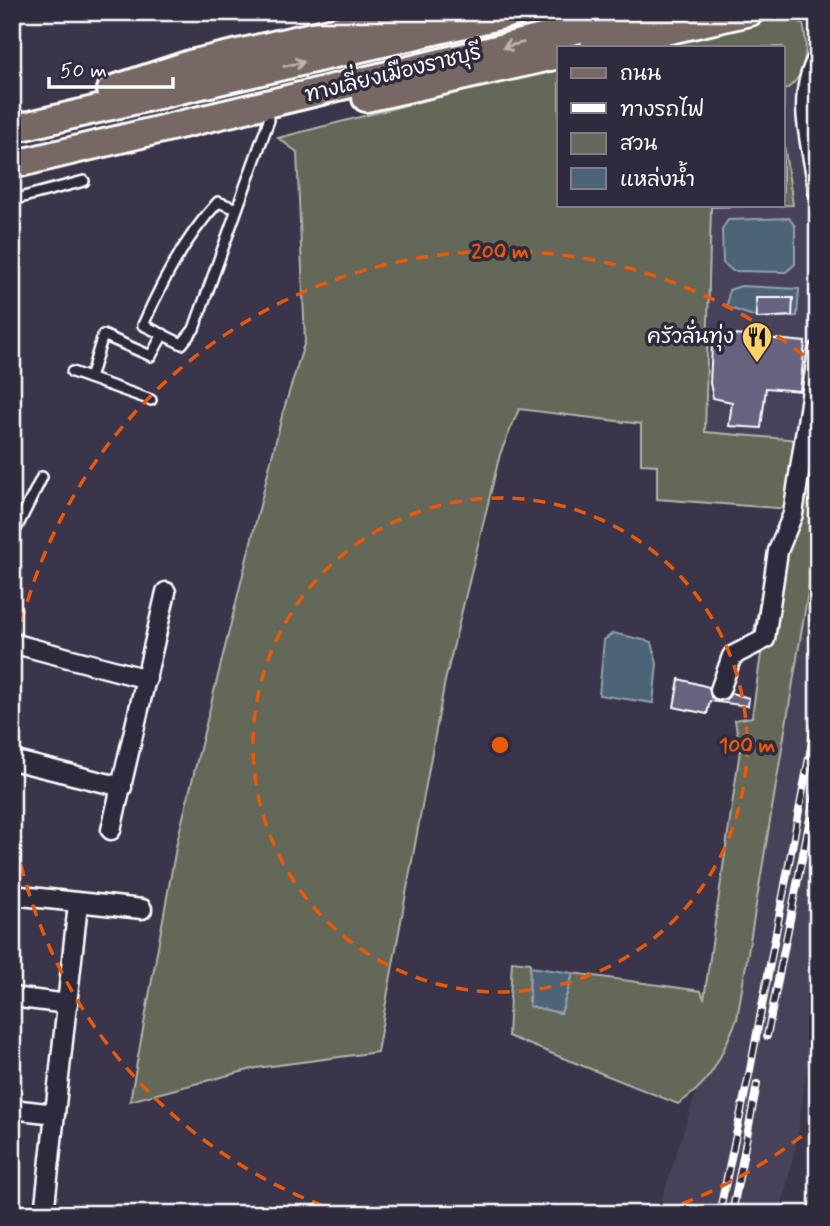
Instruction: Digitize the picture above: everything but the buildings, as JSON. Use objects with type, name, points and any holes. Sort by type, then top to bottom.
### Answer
[{"type":"main road","points":[[12,122],[190,64],[417,12]]},
{"type":"main road","name":"ทางเลี่ยงเมืองราชบุรี","points":[[12,129],[516,12]]},
{"type":"main road","name":"ทางเลี่ยงเมืองราชบุรี","points":[[12,165],[650,12]]},
{"type":"main road","points":[[598,46],[750,12]]},
{"type":"main road","points":[[50,157],[214,133],[557,55]]},
{"type":"street","points":[[818,57],[808,79],[804,102],[818,191]]},
{"type":"street","points":[[720,690],[733,656],[765,639],[768,629],[778,551],[793,514],[818,351]]},
{"type":"street","points":[[111,831],[166,592]]},
{"type":"street","points":[[12,643],[147,679]]},
{"type":"street","points":[[12,760],[122,787]]},
{"type":"street","points":[[12,895],[142,909]]},
{"type":"street","points":[[44,1214],[78,904]]},
{"type":"street","points":[[12,998],[68,1004]]},
{"type":"street","points":[[12,1109],[55,1114]]},
{"type":"lane","points":[[237,209],[218,202],[162,281],[144,325],[182,344],[194,329],[269,120]]},
{"type":"lane","points":[[12,200],[83,181]]},
{"type":"lane","points":[[90,379],[103,335],[151,356],[163,334]]},
{"type":"lane","points":[[72,372],[150,400]]},
{"type":"lane","points":[[12,537],[42,477]]},
{"type":"shaded area","points":[[804,58],[818,59],[818,989],[797,1140],[780,1214],[657,1214],[708,1055],[798,440],[705,433],[711,207],[793,205],[784,145],[784,90],[802,72]]},
{"type":"green space","points":[[773,15],[791,17],[803,24],[806,42],[801,70],[797,78],[784,90],[784,46],[643,46]]},
{"type":"green space","points":[[557,67],[557,206],[752,206],[711,207],[705,432],[798,440],[789,509],[657,499],[657,465],[641,464],[641,424],[519,409],[500,454],[445,681],[377,1052],[256,1068],[130,1101],[177,842],[283,412],[305,341],[297,152],[278,138]]},
{"type":"green space","points":[[784,145],[793,205],[784,205]]},
{"type":"green space","points":[[818,394],[818,532],[737,1019],[715,1067],[700,1086],[678,1104],[508,1036],[512,961],[530,963],[529,1006],[561,1013],[573,973],[701,991],[704,999],[740,750],[735,720],[752,717],[764,633],[754,631],[773,535],[791,540]]},
{"type":"water","points":[[789,218],[795,226],[795,264],[786,272],[733,271],[723,263],[722,229],[728,220]]},
{"type":"water","points":[[741,286],[799,289],[797,316],[759,318],[727,307],[729,290]]},
{"type":"water","points":[[613,633],[652,642],[657,664],[653,703],[599,695],[604,640]]},
{"type":"water","points":[[530,967],[573,973],[561,1013],[529,1006]]},
{"type":"railway","points":[[719,1214],[750,1070],[818,710]]},
{"type":"railway","points":[[767,1036],[818,778]]},
{"type":"railway","points":[[732,1214],[757,1084]]},
{"type":"place","name":"ครัวลั่นทุ่ง","points":[[757,364]]}]
